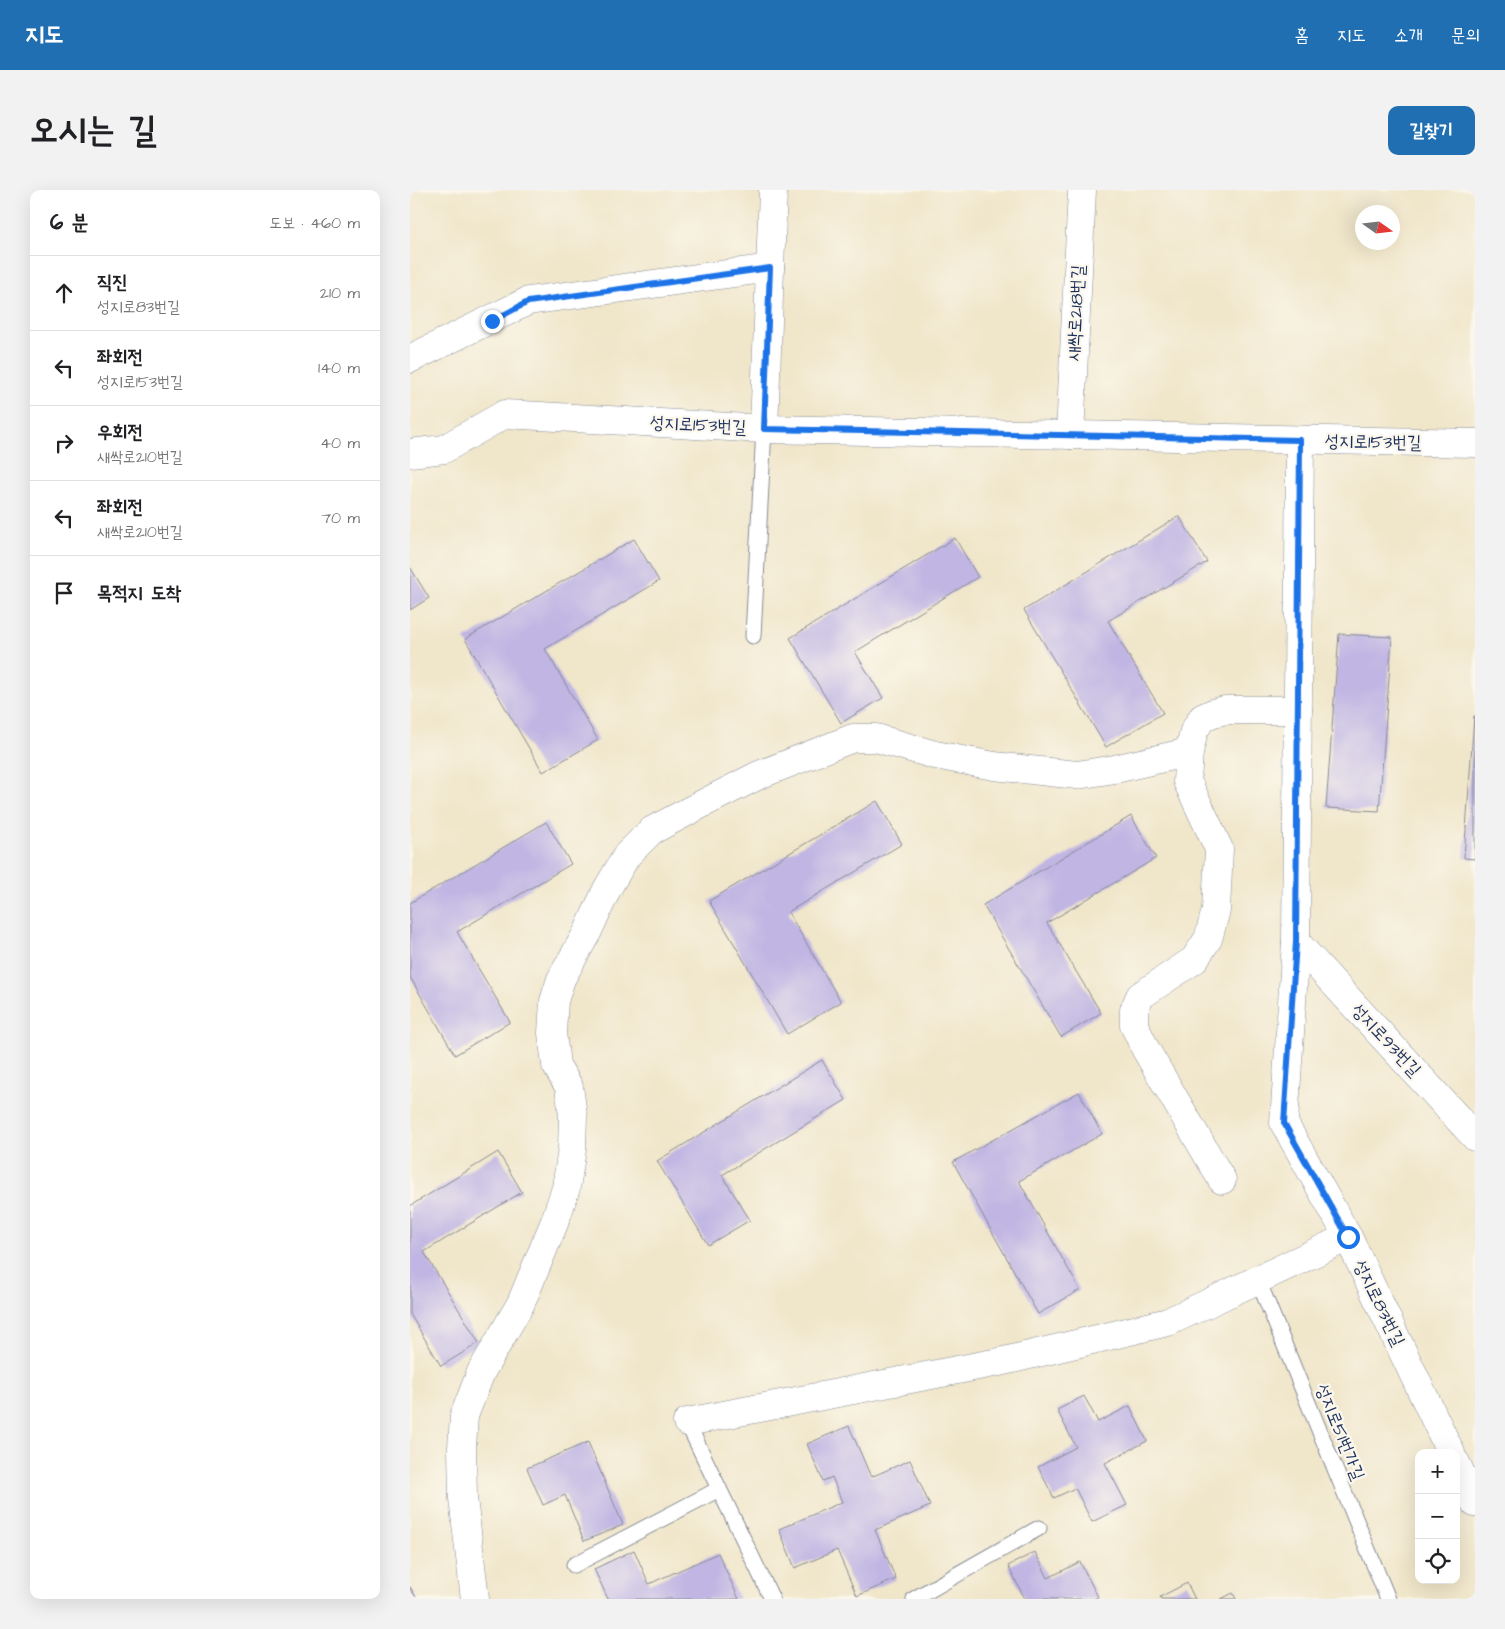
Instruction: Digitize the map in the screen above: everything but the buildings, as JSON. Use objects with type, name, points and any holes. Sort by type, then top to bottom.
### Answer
[{"type":"street","points":[[764,429],[773,190]]},
{"type":"street","name":"새싹로218번길","points":[[1070,435],[1082,190]]},
{"type":"street","points":[[410,359],[528,302],[770,268]]},
{"type":"street","name":"성지로153번길","points":[[410,453],[444,449],[505,414],[764,429],[1475,443]]},
{"type":"street","name":"성지로83번길","points":[[1300,440],[1296,942],[1284,1123],[1348,1237],[1449,1449]]},
{"type":"street","points":[[1222,1180],[1146,1050],[1134,1025],[1134,1010],[1140,996],[1194,960],[1208,939],[1216,910],[1219,849],[1190,791],[1187,781],[1189,752],[1194,731],[1202,718],[1226,710],[1298,710]]},
{"type":"street","points":[[476,1599],[463,1498],[462,1448],[464,1416],[481,1372],[521,1303],[555,1221],[566,1188],[572,1149],[573,1115],[569,1088],[556,1066],[552,1033],[554,1001],[561,979],[588,931],[607,889],[628,855],[651,831],[700,805],[759,775],[853,738],[876,738],[935,754],[994,766],[1077,775],[1115,769],[1189,752]]},
{"type":"street","name":"성지로93번길","points":[[1296,942],[1475,1137]]},
{"type":"street","points":[[687,1422],[1004,1361],[1168,1322],[1348,1237]]},
{"type":"street","points":[[1460,1471],[1475,1503]]},
{"type":"lane","points":[[753,636],[764,429]]},
{"type":"lane","name":"성지로51번가길","points":[[1258,1280],[1388,1599]]},
{"type":"lane","points":[[687,1422],[772,1599]]},
{"type":"lane","points":[[574,1565],[719,1489]]},
{"type":"lane","points":[[914,1599],[1039,1528]]},
{"type":"route","points":[[492,321],[528,302],[770,268],[764,429],[1300,440],[1296,942],[1284,1123],[1348,1237]]}]
